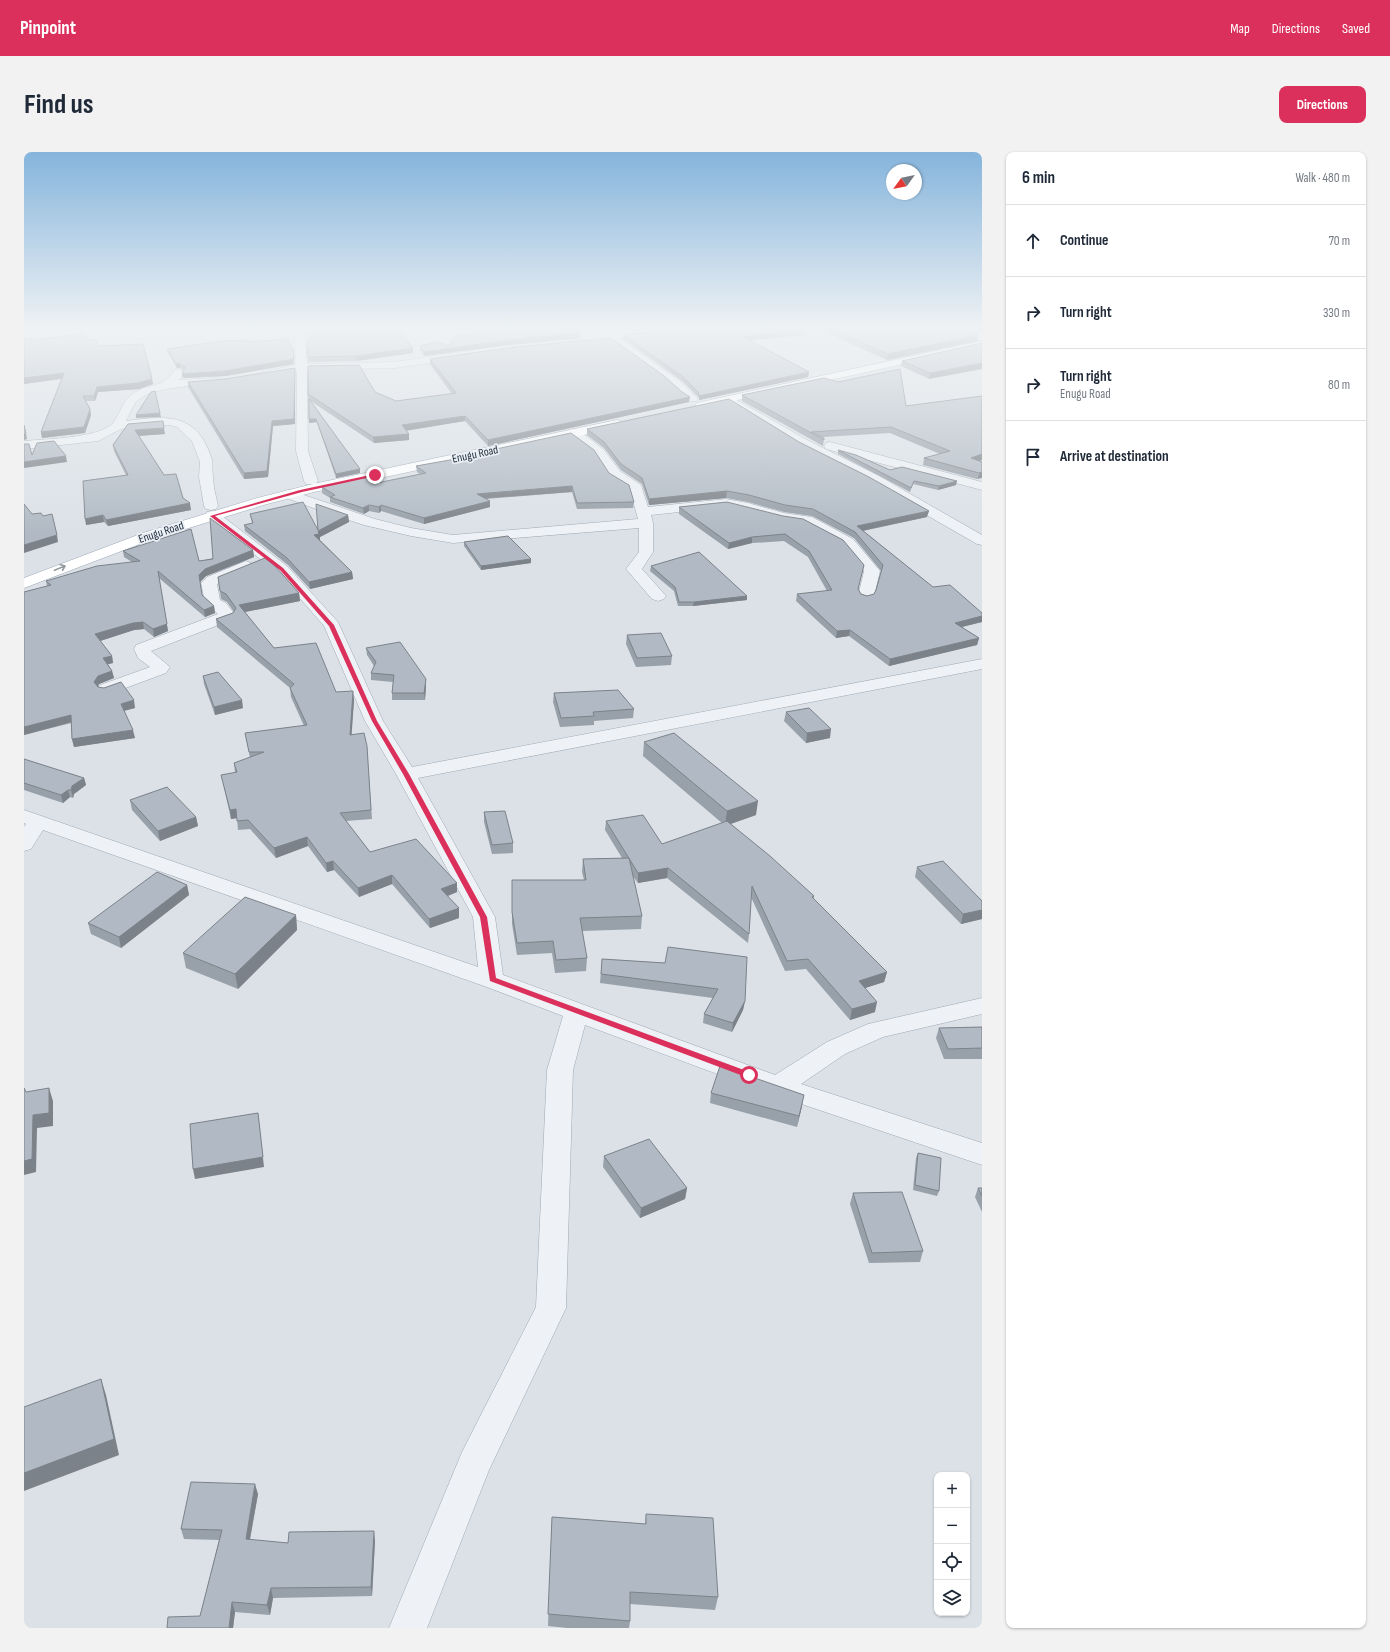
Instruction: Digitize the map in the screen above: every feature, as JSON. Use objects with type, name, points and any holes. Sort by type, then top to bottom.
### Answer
[{"type":"main road","points":[[712,395],[692,399],[679,406],[730,399],[747,395]]},
{"type":"main road","name":"Enugu Road","points":[[24,583],[211,511],[574,433],[626,418],[311,481]]},
{"type":"main road","points":[[24,572],[103,542],[311,481]]},
{"type":"street","points":[[118,426],[130,402],[139,395]]},
{"type":"street","points":[[302,395],[302,451],[311,481]]},
{"type":"street","points":[[688,395],[692,399]]},
{"type":"street","points":[[730,399],[803,443],[874,478],[982,542]]},
{"type":"street","points":[[24,445],[98,437],[118,426],[144,422],[170,421],[181,424],[198,440],[206,462],[206,477],[211,511],[282,569],[332,625],[374,721],[406,774],[484,917],[492,980]]},
{"type":"street","points":[[574,433],[599,452],[615,474],[636,488],[645,518],[646,552],[634,569],[658,596]]},
{"type":"street","points":[[803,443],[822,444],[982,486]]},
{"type":"street","points":[[289,494],[328,510],[422,535],[453,539],[645,518],[726,504],[748,507],[784,517],[807,520],[848,542],[872,571],[866,596]]},
{"type":"street","points":[[106,689],[160,669],[161,666],[144,654],[142,649],[147,646],[228,616],[220,606],[213,602],[209,583],[212,580],[267,558]]},
{"type":"street","points":[[406,774],[982,664]]},
{"type":"street","points":[[24,845],[31,818],[492,980],[778,1086],[982,1154]]},
{"type":"street","points":[[778,1086],[836,1048],[877,1030],[982,1006]]},
{"type":"street","points":[[408,1628],[474,1464],[551,1308],[560,1070],[576,1012]]},
{"type":"building","points":[[55,395],[94,395],[83,396],[90,409],[84,427],[41,432]]},
{"type":"building","points":[[149,395],[156,395],[160,413],[136,415]]},
{"type":"building","points":[[196,395],[294,395],[294,419],[272,421],[267,471],[244,473]]},
{"type":"building","points":[[309,395],[382,395],[396,401],[442,395],[687,395],[690,397],[488,440],[465,416],[402,425],[409,434],[373,437]]},
{"type":"building","points":[[742,395],[904,395],[906,406],[982,396],[982,454],[971,458],[982,462],[982,472],[979,473],[924,458],[950,451],[891,427],[811,432],[824,438],[824,440]]},
{"type":"building","points":[[309,399],[360,469],[336,474],[316,419],[309,419]]},
{"type":"building","points":[[729,399],[799,442],[869,477],[929,511],[857,526],[933,587],[950,585],[982,613],[982,616],[955,623],[979,638],[890,659],[850,630],[837,631],[797,594],[832,590],[809,551],[785,534],[752,537],[729,543],[679,507],[727,502],[783,516],[803,519],[843,540],[864,565],[858,589],[861,594],[867,596],[874,594],[883,565],[855,532],[813,509],[785,505],[749,495],[727,491],[649,499],[642,478],[621,464],[604,442],[587,429]]},
{"type":"building","points":[[163,421],[164,428],[135,430],[164,475],[176,474],[183,498],[190,503],[106,520],[103,515],[85,519],[83,481],[128,475],[113,445],[128,424]]},
{"type":"building","points":[[571,433],[594,450],[609,473],[629,485],[634,502],[577,503],[572,486],[477,494],[490,501],[424,518],[381,505],[379,507],[369,505],[363,508],[330,497],[335,495],[322,487],[367,477],[372,484],[426,473],[416,466],[495,452],[498,451],[496,449]]},
{"type":"building","points":[[54,441],[66,456],[24,462],[24,444],[29,444],[32,455],[37,443]]},
{"type":"building","points":[[838,450],[856,455],[890,470],[902,467],[957,481],[939,486],[914,481],[911,488]]},
{"type":"building","points":[[303,502],[318,530],[316,504],[348,515],[318,531],[319,534],[314,535],[352,572],[309,582],[287,558],[244,525],[253,523],[250,514]]},
{"type":"building","points":[[24,504],[32,514],[41,513],[43,516],[52,514],[57,535],[24,545]]},
{"type":"building","points":[[210,518],[253,550],[205,569],[199,575],[202,595],[214,606],[204,610],[158,571],[167,624],[153,629],[143,622],[133,623],[95,634],[112,656],[103,658],[112,671],[98,676],[94,682],[98,687],[104,688],[121,682],[134,700],[121,704],[133,730],[72,739],[71,715],[24,727],[24,592],[51,585],[46,581],[97,566],[140,561],[123,551],[191,529],[199,561],[213,559]]},
{"type":"building","points":[[508,536],[531,559],[481,566],[464,542]]},
{"type":"building","points":[[699,552],[747,596],[694,602],[679,602],[675,587],[651,566]]},
{"type":"building","points":[[265,558],[275,566],[299,593],[239,605],[274,648],[316,643],[336,692],[353,691],[350,735],[364,733],[367,746],[371,810],[340,813],[370,852],[416,839],[457,883],[441,889],[459,908],[429,919],[392,875],[358,888],[333,861],[326,863],[307,837],[274,848],[248,820],[237,821],[236,809],[230,810],[221,775],[237,772],[234,763],[264,752],[249,752],[245,733],[307,725],[290,688],[294,684],[216,619],[233,613],[236,608],[226,594],[220,591],[218,577]]},
{"type":"building","points":[[661,633],[672,656],[637,658],[627,635]]},
{"type":"building","points":[[400,642],[426,679],[424,693],[392,693],[394,675],[371,673],[376,662],[366,648]]},
{"type":"building","points":[[218,672],[242,700],[214,707],[203,676]]},
{"type":"building","points":[[618,690],[634,709],[593,712],[594,716],[561,718],[554,693]]},
{"type":"building","points":[[809,708],[831,729],[807,733],[786,712]]},
{"type":"building","points":[[674,733],[758,801],[727,811],[644,742]]},
{"type":"building","points":[[24,759],[84,778],[72,786],[71,790],[68,790],[61,795],[24,783]]},
{"type":"building","points":[[167,787],[196,817],[158,831],[130,800]]},
{"type":"building","points":[[505,811],[513,843],[492,845],[484,812]]},
{"type":"building","points":[[643,815],[662,844],[727,821],[770,856],[814,896],[812,897],[887,972],[859,981],[877,1002],[852,1009],[808,959],[787,961],[752,886],[749,934],[668,868],[638,873],[606,821]]},
{"type":"building","points":[[629,858],[642,916],[580,918],[587,958],[556,960],[553,941],[517,943],[512,912],[512,880],[586,880],[583,859]]},
{"type":"building","points":[[943,861],[982,901],[982,910],[963,914],[917,867]]},
{"type":"building","points":[[157,872],[187,885],[119,937],[88,923]]},
{"type":"building","points":[[245,897],[296,915],[235,974],[183,953]]},
{"type":"building","points":[[668,947],[747,957],[745,1001],[733,1023],[704,1014],[718,989],[601,974],[602,959],[665,963]]},
{"type":"building","points":[[982,1027],[982,1048],[948,1049],[939,1028]]},
{"type":"building","points":[[720,1066],[804,1095],[799,1116],[711,1093]]},
{"type":"building","points":[[24,1088],[26,1092],[49,1088],[49,1113],[33,1115],[32,1159],[24,1161]]},
{"type":"building","points":[[258,1113],[263,1157],[193,1169],[190,1124]]},
{"type":"building","points":[[649,1139],[687,1188],[641,1208],[604,1156]]},
{"type":"building","points":[[918,1153],[941,1158],[939,1191],[915,1185]]},
{"type":"building","points":[[978,1188],[982,1188],[982,1196]]},
{"type":"building","points":[[902,1192],[923,1251],[872,1253],[853,1193]]},
{"type":"building","points":[[101,1379],[114,1439],[24,1473],[24,1407]]},
{"type":"building","points":[[191,1482],[255,1484],[246,1539],[288,1543],[289,1532],[374,1531],[371,1587],[271,1588],[267,1605],[232,1602],[229,1628],[167,1628],[168,1617],[200,1616],[222,1530],[181,1529]]},
{"type":"building","points":[[646,1514],[713,1518],[718,1597],[630,1592],[630,1621],[548,1614],[552,1517],[646,1524]]},
{"type":"route","points":[[375,475],[301,491],[212,516],[282,569],[332,625],[374,721],[406,774],[484,917],[492,980],[749,1075]]}]
